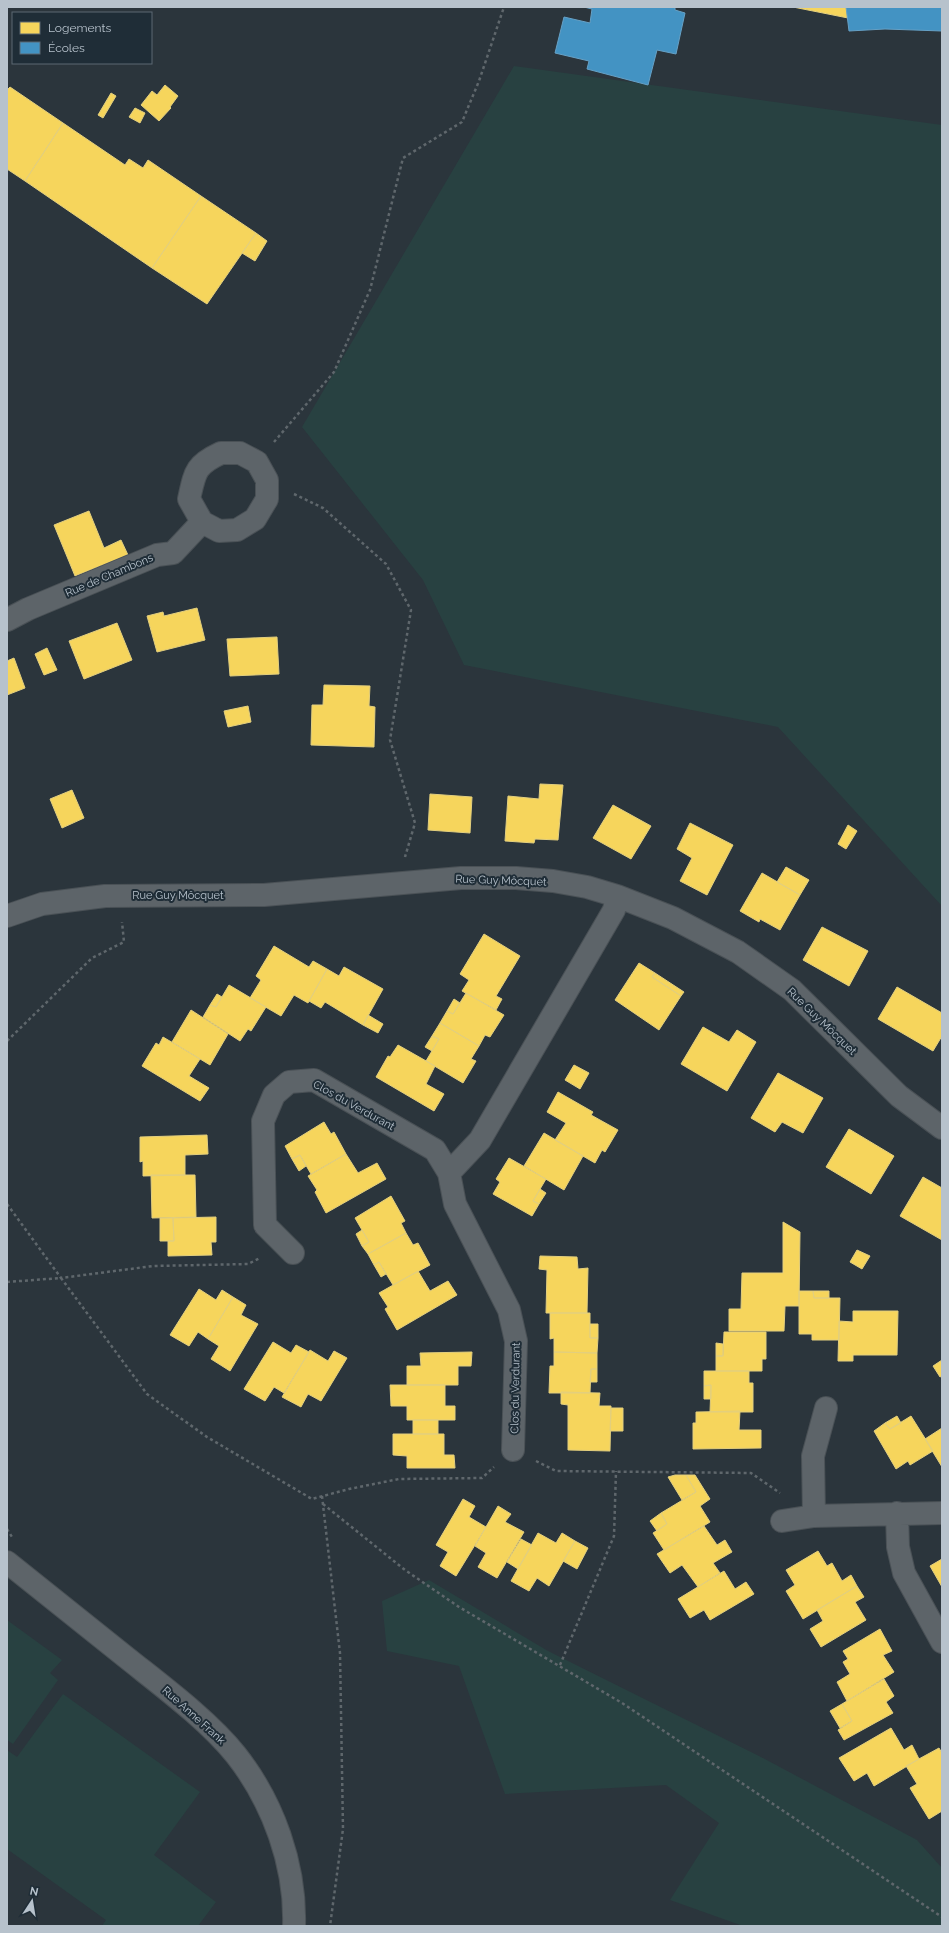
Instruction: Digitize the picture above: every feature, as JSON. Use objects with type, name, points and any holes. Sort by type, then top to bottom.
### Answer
[{"type":"street","points":[[221,453],[240,453],[262,471],[267,499],[256,519],[237,530],[219,531],[202,522],[189,499],[194,475],[205,460],[221,453]]},
{"type":"street","name":"Rue de Chambons","points":[[7,620],[28,609],[157,555],[173,553],[202,522]]},
{"type":"street","name":"Rue Guy Môcquet","points":[[7,916],[42,904],[99,896],[264,895],[403,881],[461,878],[516,878],[553,881],[587,887],[617,896],[673,918],[738,952],[792,990],[899,1096],[942,1128]]},
{"type":"street","points":[[449,1173],[480,1140],[614,910],[617,896]]},
{"type":"street","name":"Clos du Verdurant","points":[[289,1249],[265,1224],[263,1121],[274,1095],[289,1082],[314,1080],[435,1150],[449,1173],[455,1204],[509,1310],[516,1341],[514,1450]]},
{"type":"street","points":[[814,1516],[813,1456],[826,1408]]},
{"type":"street","points":[[897,1513],[898,1547],[904,1573],[942,1642]]},
{"type":"street","points":[[782,1521],[814,1516],[942,1513]]},
{"type":"street","name":"Rue Anne Frank","points":[[7,1562],[164,1688],[196,1715],[235,1754],[262,1793],[276,1824],[286,1856],[291,1885],[294,1926]]},
{"type":"path","points":[[403,881],[404,860],[415,823],[390,740],[411,610],[386,564],[323,508],[262,471],[334,372],[370,290],[403,158],[462,122],[479,82],[504,7]]},
{"type":"path","points":[[7,1041],[92,958],[124,942],[119,895]]},
{"type":"path","points":[[7,1204],[147,1394],[207,1437],[312,1499],[349,1489],[399,1479],[482,1478],[514,1450],[556,1471],[751,1473],[814,1516]]},
{"type":"path","points":[[7,1282],[61,1278],[152,1266],[248,1264],[289,1249]]},
{"type":"path","points":[[560,1665],[614,1536],[616,1471]]},
{"type":"path","points":[[322,1496],[340,1661],[343,1829],[330,1926]]},
{"type":"path","points":[[323,1504],[405,1570],[459,1607],[560,1665],[622,1703],[942,1917]]},
{"type":"green space","points":[[514,66],[942,125],[942,906],[778,727],[464,665],[423,580],[302,427]]},
{"type":"green space","points":[[429,1580],[548,1651],[759,1756],[917,1840],[942,1868],[942,1926],[743,1926],[670,1900],[719,1823],[666,1785],[505,1794],[459,1666],[387,1651],[382,1601]]},
{"type":"green space","points":[[7,1620],[62,1660],[50,1673],[58,1680],[13,1744],[7,1740]]},
{"type":"green space","points":[[63,1694],[200,1792],[154,1855],[216,1902],[198,1926],[102,1926],[106,1920],[7,1849],[7,1750],[17,1757]]},
{"type":"building: Logements","points":[[793,7],[846,7],[848,18]]},
{"type":"building: Logements","points":[[165,85],[178,96],[170,107],[171,108],[159,121],[141,105],[152,91],[157,95]]},
{"type":"building: Logements","points":[[10,87],[63,123],[25,181],[7,169],[7,90]]},
{"type":"building: Logements","points":[[111,93],[116,96],[103,118],[98,115]]},
{"type":"building: Logements","points":[[135,108],[145,113],[140,123],[129,117]]},
{"type":"building: Logements","points":[[63,123],[125,165],[129,159],[143,168],[148,160],[201,196],[152,268],[25,181]]},
{"type":"building: Logements","points":[[201,196],[256,233],[207,304],[152,268]]},
{"type":"building: Logements","points":[[256,233],[267,241],[255,261],[242,253]]},
{"type":"building: Logements","points":[[89,511],[104,548],[121,540],[128,555],[75,576],[54,525]]},
{"type":"building: Logements","points":[[197,608],[205,640],[157,652],[147,616],[163,612],[164,616]]},
{"type":"building: Logements","points":[[117,623],[132,660],[84,679],[69,641]]},
{"type":"building: Logements","points":[[277,637],[279,674],[230,676],[227,639]]},
{"type":"building: Logements","points":[[47,648],[57,670],[44,675],[35,654]]},
{"type":"building: Logements","points":[[14,658],[25,688],[7,695],[7,661]]},
{"type":"building: Logements","points":[[324,685],[370,686],[369,706],[375,707],[374,747],[311,745],[312,705],[323,705]]},
{"type":"building: Logements","points":[[248,706],[251,722],[228,727],[224,711]]},
{"type":"building: Logements","points":[[540,784],[563,785],[558,840],[535,839],[534,843],[505,841],[508,796],[539,799]]},
{"type":"building: Logements","points":[[72,790],[84,818],[62,828],[50,799]]},
{"type":"building: Logements","points":[[430,794],[472,797],[470,833],[428,830]]},
{"type":"building: Logements","points":[[613,805],[651,826],[631,859],[593,838]]},
{"type":"building: Logements","points":[[690,823],[733,845],[707,895],[680,881],[692,858],[677,849]]},
{"type":"building: Logements","points":[[848,825],[857,831],[846,849],[838,844]]},
{"type":"building: Logements","points":[[786,867],[809,880],[800,895],[777,882]]},
{"type":"building: Logements","points":[[762,873],[800,895],[780,930],[760,919],[759,922],[740,911]]},
{"type":"building: Logements","points":[[822,927],[868,951],[849,986],[803,960]]},
{"type":"building: Logements","points":[[484,934],[520,956],[496,996],[502,999],[496,1010],[462,991],[469,980],[460,974]]},
{"type":"building: Logements","points":[[274,946],[309,967],[313,961],[327,969],[308,1003],[294,995],[281,1016],[250,998],[261,980],[256,976]]},
{"type":"building: Logements","points":[[639,963],[655,973],[652,977],[681,996],[659,1030],[615,1000]]},
{"type":"building: Logements","points":[[344,967],[383,989],[363,1025],[325,1002],[321,1008],[309,1001],[327,969],[339,976]]},
{"type":"building: Logements","points":[[655,973],[684,992],[681,996],[652,977]]},
{"type":"building: Logements","points":[[229,985],[266,1007],[251,1031],[248,1029],[240,1041],[203,1017],[210,1005],[216,1007]]},
{"type":"building: Logements","points":[[897,987],[942,1013],[942,1036],[933,1051],[878,1019]]},
{"type":"building: Logements","points":[[466,993],[504,1015],[490,1037],[485,1035],[479,1046],[440,1023],[447,1011],[453,1014]]},
{"type":"building: Logements","points":[[217,994],[222,997],[216,1007],[210,1005]]},
{"type":"building: Logements","points":[[454,999],[460,1003],[453,1014],[447,1011]]},
{"type":"building: Logements","points":[[191,1010],[228,1034],[210,1065],[172,1042]]},
{"type":"building: Logements","points":[[368,1015],[383,1024],[378,1033],[363,1025]]},
{"type":"building: Logements","points":[[440,1023],[479,1046],[471,1059],[476,1061],[463,1083],[426,1061],[439,1039],[432,1036]]},
{"type":"building: Logements","points":[[703,1027],[729,1042],[737,1030],[756,1042],[727,1091],[681,1064]]},
{"type":"building: Logements","points":[[432,1036],[439,1039],[432,1051],[425,1047]]},
{"type":"building: Logements","points":[[163,1037],[200,1059],[189,1076],[209,1088],[200,1101],[142,1066],[156,1043],[159,1045]]},
{"type":"building: Logements","points":[[398,1045],[435,1066],[426,1084],[444,1094],[434,1111],[376,1077],[388,1056],[390,1057]]},
{"type":"building: Logements","points":[[574,1065],[589,1073],[580,1089],[565,1080]]},
{"type":"building: Logements","points":[[778,1073],[823,1098],[803,1133],[782,1122],[775,1132],[751,1118]]},
{"type":"building: Logements","points":[[558,1092],[593,1112],[591,1115],[618,1130],[605,1152],[602,1150],[595,1163],[555,1140],[566,1123],[547,1112]]},
{"type":"building: Logements","points":[[324,1122],[331,1134],[334,1132],[346,1154],[311,1174],[300,1155],[292,1159],[285,1146]]},
{"type":"building: Logements","points":[[849,1129],[894,1156],[871,1194],[826,1167]]},
{"type":"building: Logements","points":[[544,1133],[583,1156],[564,1190],[524,1166]]},
{"type":"building: Logements","points":[[207,1135],[208,1154],[185,1155],[185,1175],[143,1176],[143,1161],[140,1162],[140,1137]]},
{"type":"building: Logements","points":[[346,1154],[358,1173],[377,1163],[386,1179],[326,1213],[315,1192],[317,1190],[308,1176]]},
{"type":"building: Logements","points":[[300,1155],[306,1166],[299,1171],[292,1159]]},
{"type":"building: Logements","points":[[509,1158],[546,1179],[533,1201],[539,1204],[532,1216],[493,1194],[500,1182],[496,1179]]},
{"type":"building: Logements","points":[[151,1175],[195,1175],[196,1217],[152,1218]]},
{"type":"building: Logements","points":[[923,1177],[942,1188],[942,1240],[900,1216]]},
{"type":"building: Logements","points":[[540,1189],[546,1193],[539,1204],[533,1201]]},
{"type":"building: Logements","points":[[391,1196],[405,1221],[401,1223],[406,1233],[368,1254],[362,1246],[369,1242],[355,1218]]},
{"type":"building: Logements","points":[[216,1217],[216,1242],[211,1242],[212,1255],[168,1256],[168,1241],[174,1241],[173,1218]]},
{"type":"building: Logements","points":[[160,1218],[173,1218],[174,1241],[160,1241]]},
{"type":"building: Logements","points":[[783,1222],[800,1232],[799,1306],[785,1306],[784,1331],[729,1331],[729,1309],[741,1309],[742,1273],[783,1273]]},
{"type":"building: Logements","points":[[362,1230],[369,1242],[362,1246],[356,1234]]},
{"type":"building: Logements","points":[[406,1233],[413,1245],[418,1243],[430,1265],[393,1285],[379,1262],[374,1265],[368,1254]]},
{"type":"building: Logements","points":[[857,1250],[870,1256],[862,1269],[850,1262]]},
{"type":"building: Logements","points":[[540,1256],[577,1257],[578,1269],[588,1268],[587,1313],[546,1313],[547,1270],[539,1269]]},
{"type":"building: Logements","points":[[379,1262],[386,1274],[381,1277],[374,1265]]},
{"type":"building: Logements","points":[[418,1271],[430,1291],[448,1281],[457,1295],[397,1330],[385,1309],[388,1307],[379,1293]]},
{"type":"building: Logements","points":[[199,1289],[216,1300],[222,1290],[233,1297],[208,1339],[198,1332],[189,1346],[170,1335]]},
{"type":"building: Logements","points":[[799,1291],[813,1291],[814,1298],[840,1298],[839,1340],[812,1340],[812,1334],[799,1334]]},
{"type":"building: Logements","points":[[813,1291],[829,1291],[829,1298],[814,1298]]},
{"type":"building: Logements","points":[[233,1297],[246,1305],[241,1315],[258,1324],[230,1371],[211,1359],[219,1346],[208,1339]]},
{"type":"building: Logements","points":[[853,1311],[898,1311],[897,1355],[853,1355],[853,1361],[838,1361],[839,1321],[853,1322]]},
{"type":"building: Logements","points":[[550,1313],[590,1313],[590,1338],[598,1338],[597,1353],[554,1352],[554,1338],[550,1339]]},
{"type":"building: Logements","points":[[590,1324],[598,1324],[598,1338],[590,1338]]},
{"type":"building: Logements","points":[[724,1332],[766,1332],[766,1359],[762,1359],[762,1371],[716,1371],[716,1356],[723,1356]]},
{"type":"building: Logements","points":[[273,1342],[291,1353],[296,1345],[309,1352],[284,1393],[274,1387],[265,1401],[244,1389]]},
{"type":"building: Logements","points":[[716,1343],[723,1344],[723,1356],[716,1356]]},
{"type":"building: Logements","points":[[310,1350],[328,1361],[334,1351],[347,1358],[321,1401],[308,1394],[301,1407],[282,1397]]},
{"type":"building: Logements","points":[[472,1352],[471,1366],[458,1366],[458,1385],[407,1385],[407,1366],[421,1366],[420,1353]]},
{"type":"building: Logements","points":[[554,1352],[597,1353],[597,1369],[591,1369],[590,1393],[549,1393],[550,1366],[554,1366]]},
{"type":"building: Logements","points":[[942,1360],[942,1376],[940,1377],[933,1366]]},
{"type":"building: Logements","points":[[591,1369],[597,1369],[597,1382],[590,1382]]},
{"type":"building: Logements","points":[[704,1371],[749,1371],[749,1383],[753,1383],[753,1412],[710,1412],[711,1385],[704,1386]]},
{"type":"building: Logements","points":[[390,1385],[445,1385],[445,1406],[455,1406],[455,1420],[407,1420],[407,1406],[391,1406]]},
{"type":"building: Logements","points":[[711,1385],[711,1399],[704,1399],[704,1386]]},
{"type":"building: Logements","points":[[561,1392],[600,1393],[599,1406],[611,1406],[610,1451],[568,1450],[568,1405],[561,1404]]},
{"type":"building: Logements","points":[[611,1408],[623,1408],[623,1431],[610,1431]]},
{"type":"building: Logements","points":[[740,1411],[739,1430],[761,1430],[761,1448],[693,1449],[693,1423],[696,1423],[696,1412]]},
{"type":"building: Logements","points":[[897,1416],[901,1423],[890,1429],[885,1423]]},
{"type":"building: Logements","points":[[911,1416],[933,1451],[910,1465],[908,1461],[896,1469],[874,1431],[885,1423],[890,1429]]},
{"type":"building: Logements","points":[[413,1420],[438,1420],[438,1434],[413,1434]]},
{"type":"building: Logements","points":[[942,1428],[942,1467],[925,1439]]},
{"type":"building: Logements","points":[[393,1434],[444,1434],[444,1455],[454,1455],[455,1468],[407,1468],[407,1456],[393,1455]]},
{"type":"building: Logements","points":[[675,1475],[686,1475],[696,1492],[682,1500],[668,1477]]},
{"type":"building: Logements","points":[[686,1475],[695,1475],[710,1499],[700,1506],[710,1522],[664,1550],[653,1533],[667,1524],[661,1513],[696,1492]]},
{"type":"building: Logements","points":[[463,1499],[475,1506],[469,1517],[486,1527],[456,1576],[440,1566],[448,1552],[436,1545]]},
{"type":"building: Logements","points":[[498,1506],[511,1514],[505,1522],[524,1532],[497,1578],[478,1567],[486,1553],[475,1546]]},
{"type":"building: Logements","points":[[661,1513],[667,1524],[657,1531],[650,1521]]},
{"type":"building: Logements","points":[[704,1526],[717,1545],[725,1540],[732,1552],[713,1563],[720,1573],[698,1587],[682,1565],[670,1573],[657,1554]]},
{"type":"building: Logements","points":[[538,1533],[556,1543],[562,1533],[575,1541],[549,1586],[537,1578],[529,1591],[511,1581]]},
{"type":"building: Logements","points":[[521,1539],[532,1545],[518,1569],[507,1562]]},
{"type":"building: Logements","points":[[575,1541],[588,1548],[577,1569],[563,1561]]},
{"type":"building: Logements","points":[[818,1551],[827,1566],[832,1563],[842,1581],[851,1575],[857,1586],[803,1619],[786,1591],[795,1585],[786,1570]]},
{"type":"building: Logements","points":[[942,1559],[942,1587],[930,1566]]},
{"type":"building: Logements","points":[[724,1571],[735,1589],[746,1582],[754,1594],[710,1620],[704,1610],[690,1618],[678,1599]]},
{"type":"building: Logements","points":[[857,1586],[864,1597],[855,1602],[866,1620],[821,1647],[810,1629],[823,1621],[817,1610]]},
{"type":"building: Logements","points":[[880,1629],[892,1651],[883,1655],[894,1672],[847,1701],[837,1682],[850,1674],[843,1662],[848,1659],[843,1651]]},
{"type":"building: Logements","points":[[884,1679],[894,1696],[886,1702],[893,1713],[844,1740],[838,1730],[852,1721],[842,1704]]},
{"type":"building: Logements","points":[[842,1704],[852,1721],[840,1728],[830,1711]]},
{"type":"building: Logements","points":[[891,1728],[904,1750],[912,1745],[919,1759],[874,1786],[867,1773],[854,1781],[839,1758]]},
{"type":"building: Logements","points":[[939,1748],[942,1753],[942,1811],[929,1819],[910,1788],[917,1784],[906,1766]]},
{"type":"building: Écoles","points":[[584,7],[675,7],[675,10],[685,13],[676,54],[657,50],[648,85],[587,69],[589,61],[555,53],[564,17],[590,23],[592,9]]},
{"type":"building: Écoles","points":[[846,7],[942,7],[942,31],[885,29],[849,31]]}]
